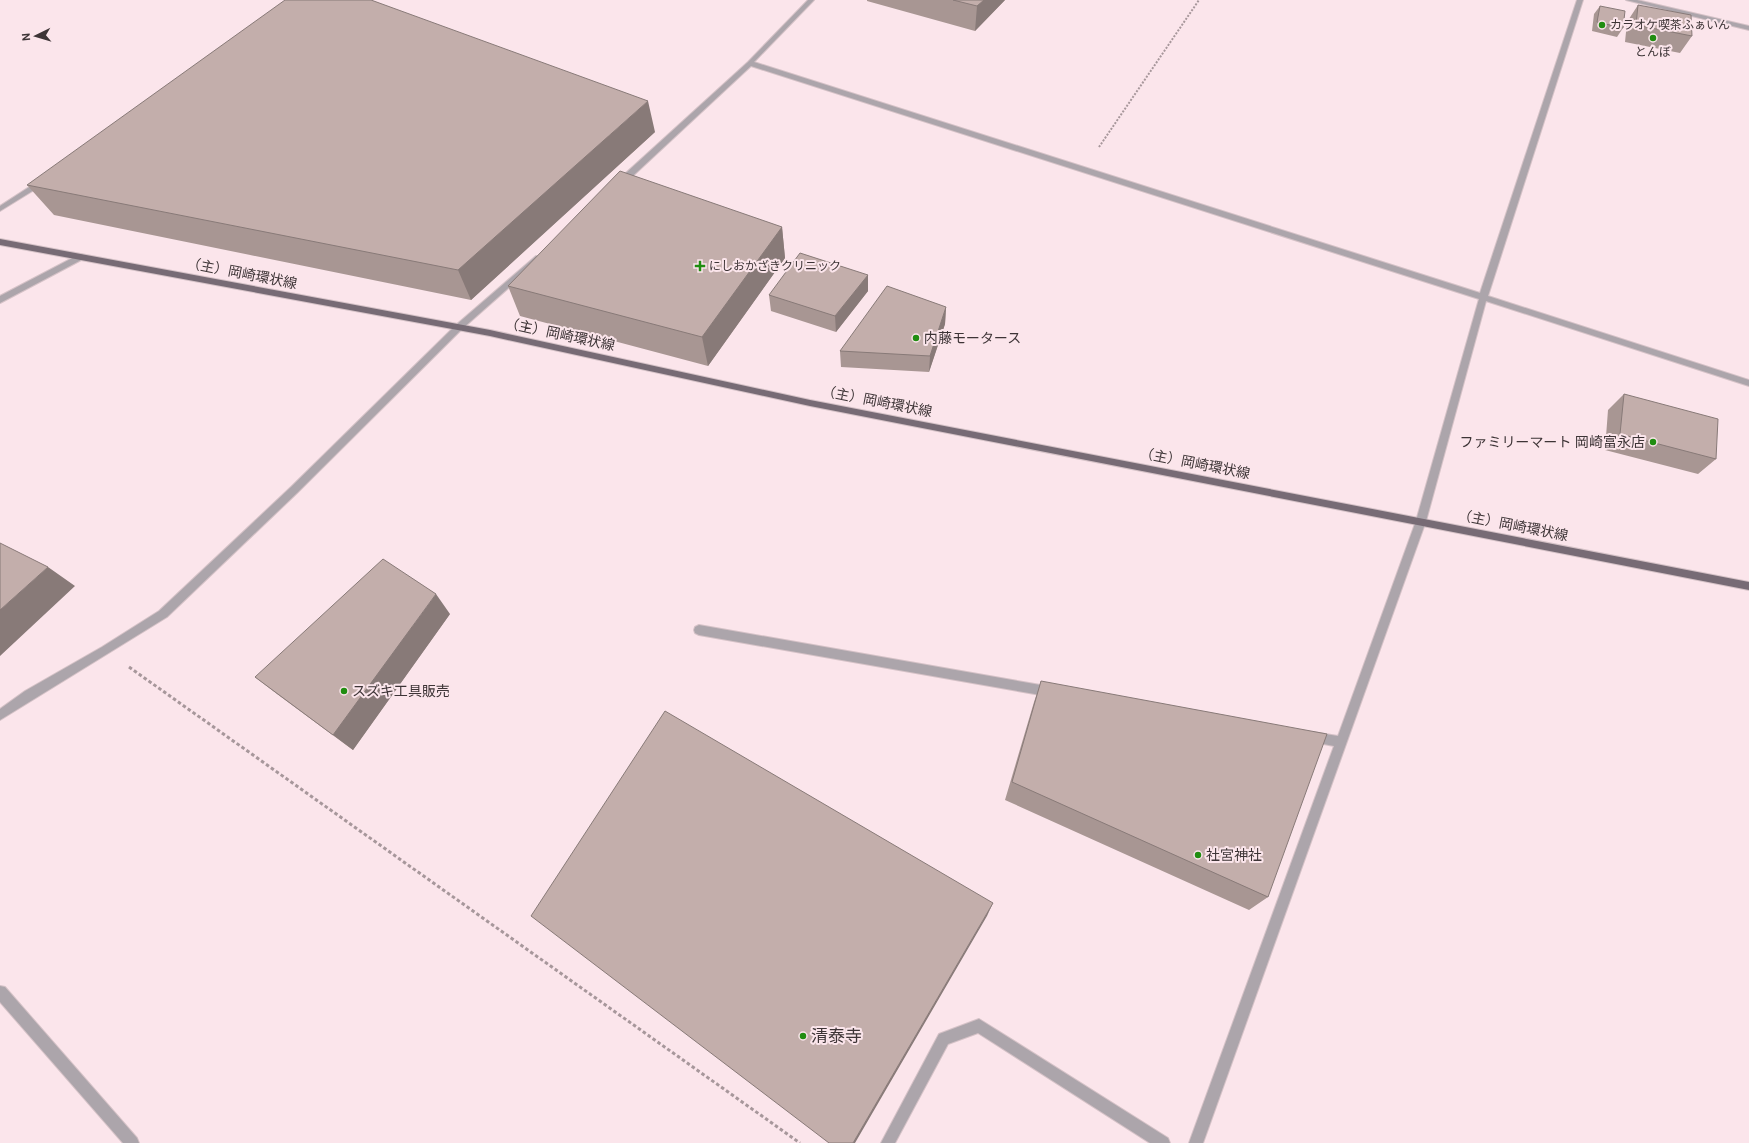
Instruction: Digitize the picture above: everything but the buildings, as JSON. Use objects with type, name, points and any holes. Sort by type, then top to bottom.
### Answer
[{"type":"main road","name":"（主）岡崎環状線","points":[[0,242],[459,327],[810,403],[1421,520],[1749,586]]},
{"type":"street","points":[[613,189],[750,63],[811,0]]},
{"type":"street","points":[[1196,1143],[1421,520],[1483,298],[1580,0]]},
{"type":"street","points":[[1630,0],[1749,28]]},
{"type":"street","points":[[750,63],[1085,169],[1749,383]]},
{"type":"street","points":[[0,209],[47,180]]},
{"type":"street","points":[[0,714],[163,614],[294,490],[459,327],[542,253]]},
{"type":"street","points":[[0,300],[80,257]]},
{"type":"street","points":[[699,630],[1059,693]]},
{"type":"street","points":[[1302,736],[1341,742]]},
{"type":"street","points":[[0,992],[132,1143]]},
{"type":"street","points":[[888,1143],[944,1039],[979,1026],[1163,1143]]},
{"type":"path","points":[[1085,169],[1199,0]]},
{"type":"path","points":[[106,650],[800,1143]]},
{"type":"place","name":"カラオケ喫茶ふぁいん","points":[[1602,25]]},
{"type":"place","name":"とんぼ","points":[[1653,38]]},
{"type":"place","name":"にしおかざきクリニック","points":[[700,266]]},
{"type":"place","name":"内藤モータース","points":[[916,338]]},
{"type":"place","name":"ファミリーマート 岡崎富永店","points":[[1653,442]]},
{"type":"place","name":"スズキ工具販売","points":[[344,691]]},
{"type":"place","name":"社宮神社","points":[[1198,855]]},
{"type":"place","name":"清泰寺","points":[[803,1036]]}]
